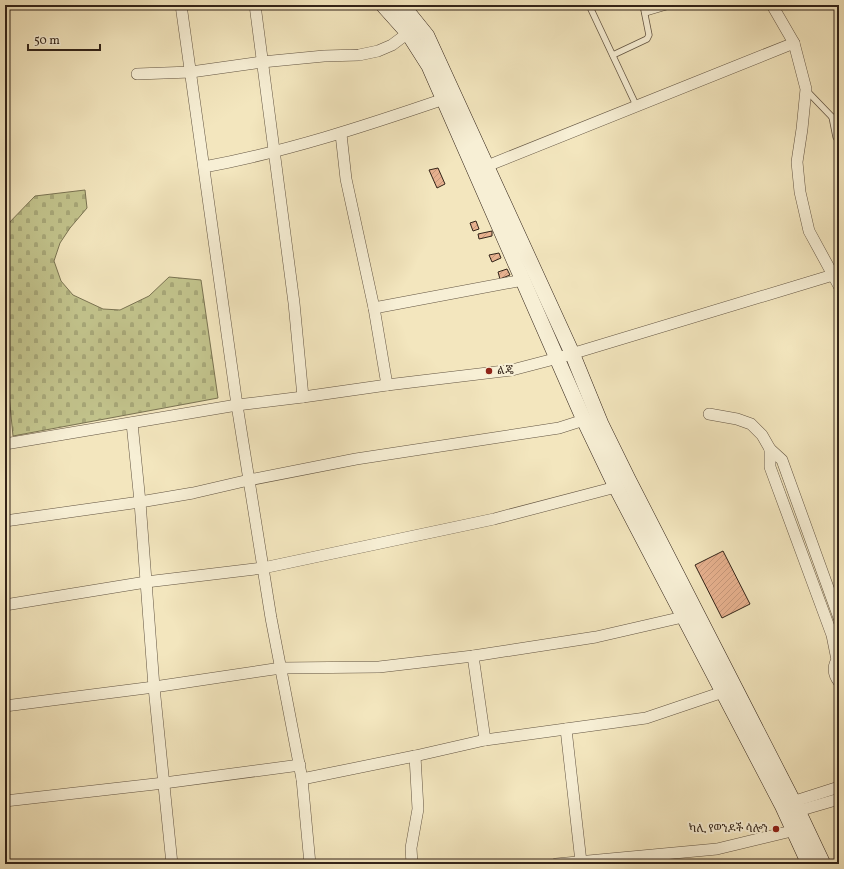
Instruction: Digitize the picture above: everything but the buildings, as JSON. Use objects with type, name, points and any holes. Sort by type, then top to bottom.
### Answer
[{"type":"main road","points":[[383,5],[408,33],[429,66],[584,420],[616,487],[723,692],[790,808]]},
{"type":"main road","points":[[402,5],[427,36],[572,353],[601,424],[800,829],[823,864]]},
{"type":"main road","points":[[800,829],[809,864]]},
{"type":"street","points":[[181,5],[237,406],[271,618],[300,765],[310,864]]},
{"type":"street","points":[[255,5],[294,303],[303,397]]},
{"type":"street","points":[[772,5],[794,43],[806,89],[797,162],[800,192],[809,231],[839,286]]},
{"type":"street","points":[[136,74],[191,72],[262,62],[324,56],[359,55],[378,51],[392,45],[408,33]]},
{"type":"street","points":[[487,166],[636,105],[794,43]]},
{"type":"street","points":[[204,167],[274,153],[341,134],[444,99]]},
{"type":"street","points":[[341,134],[346,179],[374,308],[387,384]]},
{"type":"street","points":[[5,444],[237,406],[387,384],[512,370],[558,358],[833,275]]},
{"type":"street","points":[[374,308],[523,280]]},
{"type":"street","points":[[709,414],[737,419],[751,424],[762,435],[770,449],[782,460],[839,618]]},
{"type":"street","points":[[5,521],[193,493],[249,480],[364,458],[559,428],[584,420]]},
{"type":"street","points":[[132,423],[140,502],[154,687],[172,864]]},
{"type":"street","points":[[770,449],[770,467],[832,635],[838,659],[833,668],[834,675],[839,682]]},
{"type":"street","points":[[5,605],[146,582],[263,568],[494,519],[616,487]]},
{"type":"street","points":[[5,706],[154,687],[281,668],[379,667],[473,656],[596,636],[683,617]]},
{"type":"street","points":[[473,656],[485,740]]},
{"type":"street","points":[[302,779],[485,740],[646,718],[723,692]]},
{"type":"street","points":[[566,730],[581,862]]},
{"type":"street","points":[[412,864],[411,848],[418,809],[415,756]]},
{"type":"street","points":[[5,801],[164,783],[300,765]]},
{"type":"street","points":[[790,808],[839,787]]},
{"type":"street","points":[[790,808],[839,799]]},
{"type":"street","points":[[556,864],[717,849],[800,829]]},
{"type":"lane","points":[[589,5],[636,105]]},
{"type":"lane","points":[[612,55],[647,39],[649,35],[643,5]]},
{"type":"lane","points":[[645,13],[672,5]]},
{"type":"lane","points":[[806,89],[832,117],[839,121]]},
{"type":"lane","points":[[832,117],[836,137],[839,142]]},
{"type":"green space","points":[[85,190],[87,208],[70,228],[60,243],[54,261],[61,281],[73,295],[103,309],[120,310],[149,296],[169,277],[201,280],[218,398],[13,436],[5,354],[5,227],[35,196]]},
{"type":"place","name":"ልጄ","points":[[489,371]]},
{"type":"place","name":"ካሊ የወንዶች ሳሎን","points":[[776,829]]}]
